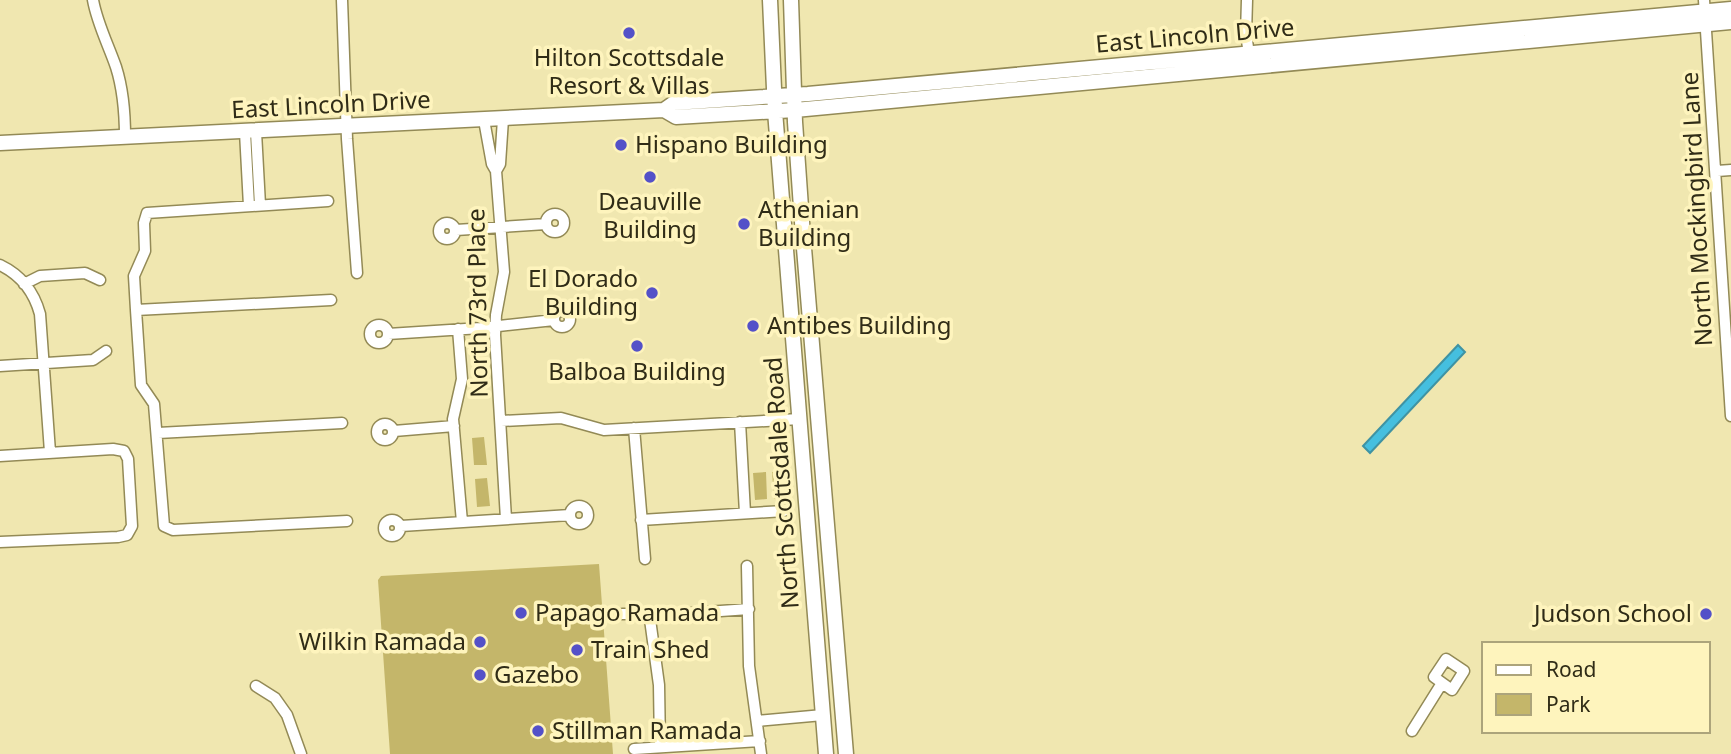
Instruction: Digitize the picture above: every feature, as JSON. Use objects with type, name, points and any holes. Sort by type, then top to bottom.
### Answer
[{"type":"main road","name":"North Scottsdale Road","points":[[770,0],[774,104],[826,754]]},
{"type":"main road","name":"North Scottsdale Road","points":[[791,0],[794,102],[846,754]]},
{"type":"main road","name":"East Lincoln Drive","points":[[0,143],[664,110],[676,117],[794,102],[1515,36],[1731,9]]},
{"type":"main road","name":"East Lincoln Drive","points":[[1705,12],[1731,22]]},
{"type":"main road","points":[[790,289],[808,288]]},
{"type":"main road","points":[[816,367],[810,385],[808,406],[800,419],[812,432],[816,474],[825,499]]},
{"type":"main road","points":[[837,636],[830,658],[833,698],[823,715],[836,729],[838,754]]},
{"type":"street","points":[[93,0],[97,19],[117,69],[125,137]]},
{"type":"street","points":[[342,0],[357,273]]},
{"type":"street","points":[[1247,0],[1246,34],[1250,61]]},
{"type":"street","name":"North Mockingbird Lane","points":[[1705,12],[1731,416]]},
{"type":"street","name":"North 73rd Place","points":[[496,171],[500,164],[503,119]]},
{"type":"street","name":"North 73rd Place","points":[[484,120],[492,164],[496,171],[504,272],[495,325],[506,519]]},
{"type":"street","points":[[251,132],[255,206]]},
{"type":"street","points":[[1717,171],[1731,170]]},
{"type":"street","points":[[328,201],[146,213],[145,251],[134,276],[136,310],[141,385],[154,404],[158,433],[164,526],[173,530],[347,521]]},
{"type":"street","points":[[456,230],[546,224]]},
{"type":"street","points":[[0,265],[14,273],[24,284],[35,300],[40,314],[50,453]]},
{"type":"street","points":[[24,284],[40,276],[85,273],[100,280]]},
{"type":"street","points":[[136,310],[331,300]]},
{"type":"street","points":[[388,334],[554,320]]},
{"type":"street","points":[[458,329],[462,379],[454,426],[462,522]]},
{"type":"street","points":[[0,366],[93,360],[106,351]]},
{"type":"street","points":[[501,421],[561,418],[598,429],[800,419]]},
{"type":"street","points":[[740,422],[745,513]]},
{"type":"street","points":[[158,433],[342,423]]},
{"type":"street","points":[[394,431],[454,426]]},
{"type":"street","points":[[634,428],[645,559]]},
{"type":"street","points":[[0,456],[113,449],[124,451],[128,459],[132,526],[127,535],[118,537],[0,542]]},
{"type":"street","points":[[641,520],[784,512]]},
{"type":"street","points":[[401,526],[570,516]]},
{"type":"street","points":[[747,566],[749,666],[761,754]]},
{"type":"street","points":[[622,614],[678,614],[749,609]]},
{"type":"street","points":[[649,612],[659,685],[660,747]]},
{"type":"street","points":[[1412,731],[1442,683]]},
{"type":"street","points":[[256,686],[275,698],[287,715],[302,754]]},
{"type":"street","points":[[758,721],[823,715]]},
{"type":"street","points":[[634,749],[760,741]]},
{"type":"green space","points":[[484,437],[487,465],[474,465],[472,438]]},
{"type":"green space","points":[[784,471],[786,498],[774,499],[772,472]]},
{"type":"green space","points":[[766,472],[767,499],[755,500],[753,473]]},
{"type":"green space","points":[[487,478],[490,506],[477,507],[475,479]]},
{"type":"green space","points":[[599,564],[613,754],[390,754],[378,580],[381,576]]},
{"type":"water","points":[[1458,345],[1465,352],[1370,453],[1363,446]]},
{"type":"place","name":"Hilton Scottsdale Resort & Villas","points":[[629,33]]},
{"type":"place","name":"Hispano Building","points":[[621,145]]},
{"type":"place","name":"Deauville Building","points":[[650,177]]},
{"type":"place","name":"Athenian Building","points":[[744,224]]},
{"type":"place","name":"El Dorado Building","points":[[652,293]]},
{"type":"place","name":"Antibes Building","points":[[753,326]]},
{"type":"place","name":"Balboa Building","points":[[637,346]]},
{"type":"place","name":"Papago Ramada","points":[[521,613]]},
{"type":"place","name":"Judson School","points":[[1706,614]]},
{"type":"place","name":"Wilkin Ramada","points":[[480,642]]},
{"type":"place","name":"Train Shed","points":[[577,650]]},
{"type":"place","name":"Gazebo","points":[[480,675]]},
{"type":"place","name":"Stillman Ramada","points":[[538,731]]}]
